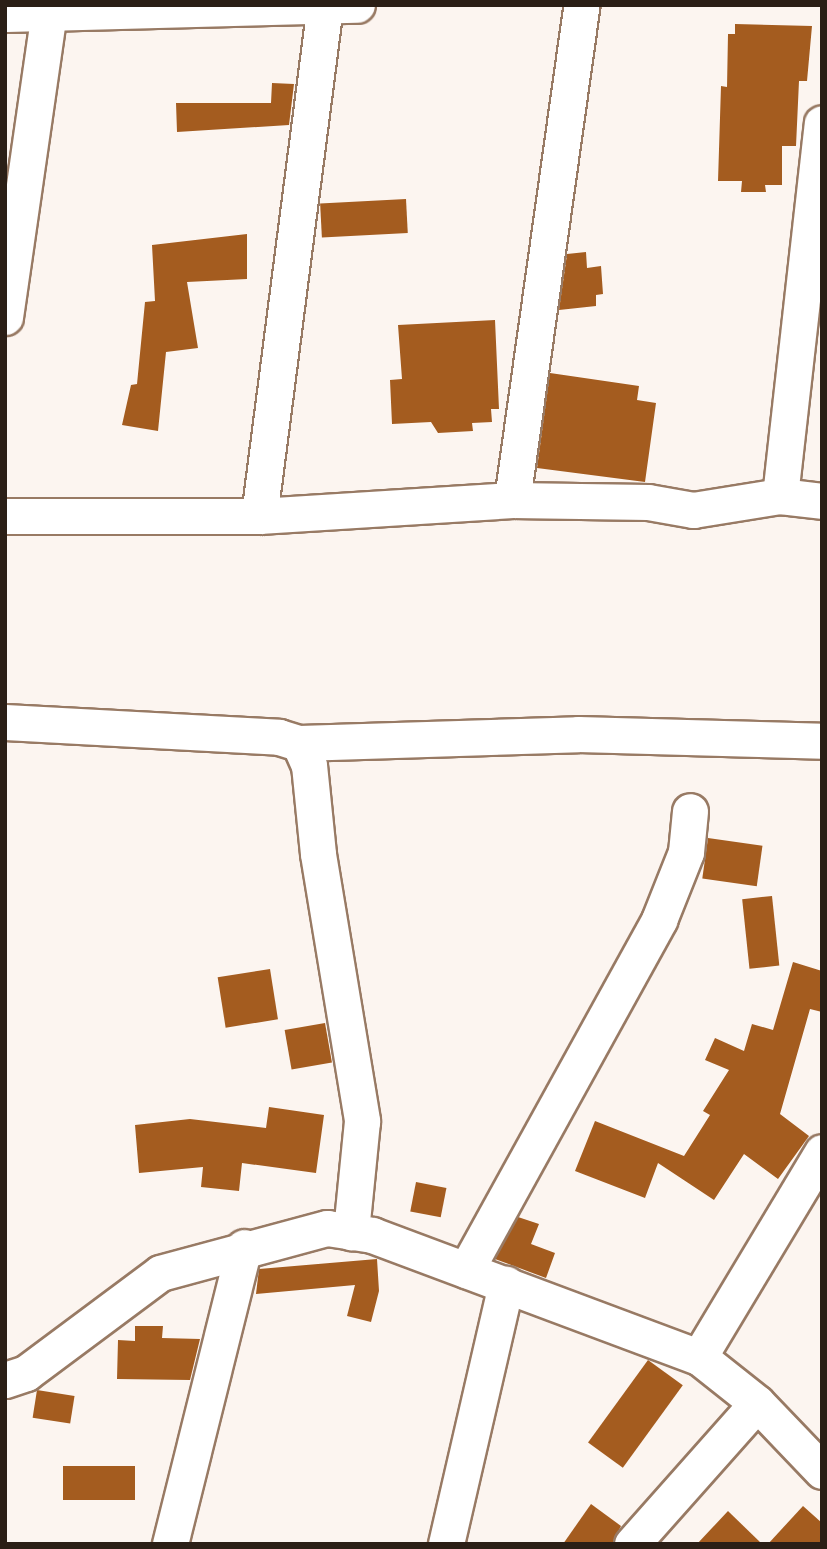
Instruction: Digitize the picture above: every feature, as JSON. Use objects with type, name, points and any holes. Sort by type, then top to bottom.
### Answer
[{"type":"street","points":[[512,500],[582,5]]},
{"type":"street","points":[[5,14],[49,9],[335,6],[259,516]]},
{"type":"street","points":[[5,317],[49,9]]},
{"type":"street","points":[[780,496],[822,123]]},
{"type":"street","points":[[5,516],[259,516],[512,500],[648,502],[693,510],[780,496],[822,501]]},
{"type":"street","points":[[5,722],[279,737],[299,743],[564,734],[822,741]]},
{"type":"street","points":[[299,743],[309,765],[318,854],[362,1121],[351,1232]]},
{"type":"street","points":[[466,1270],[659,920],[686,852],[690,811]]},
{"type":"street","points":[[699,1357],[822,1152]]},
{"type":"street","points":[[5,1380],[26,1373],[160,1273],[244,1248],[327,1228],[351,1232],[466,1270],[699,1357],[757,1403],[822,1471]]},
{"type":"street","points":[[170,1544],[244,1248]]},
{"type":"street","points":[[446,1544],[506,1284]]},
{"type":"street","points":[[632,1544],[757,1403]]},
{"type":"building","points":[[735,24],[812,26],[807,81],[799,81],[796,146],[782,146],[782,185],[765,185],[766,192],[741,192],[742,181],[718,181],[721,86],[727,87],[728,34],[735,34]]},
{"type":"building","points":[[272,83],[294,84],[289,125],[177,132],[176,103],[271,103]]},
{"type":"building","points":[[406,199],[408,233],[322,237],[320,204]]},
{"type":"building","points":[[247,234],[247,279],[187,282],[198,348],[166,352],[158,431],[122,425],[131,385],[137,384],[145,302],[155,301],[152,245]]},
{"type":"building","points":[[586,252],[587,268],[601,266],[603,294],[596,295],[596,306],[559,310],[567,254]]},
{"type":"building","points":[[495,320],[499,409],[491,409],[492,422],[472,423],[473,431],[438,433],[431,422],[392,424],[390,380],[402,379],[398,325]]},
{"type":"building","points":[[550,373],[639,386],[637,400],[656,403],[645,482],[537,468]]},
{"type":"building","points":[[708,838],[762,846],[757,886],[702,879]]},
{"type":"building","points":[[772,896],[779,966],[749,969],[742,899]]},
{"type":"building","points":[[793,962],[822,971],[822,1012],[810,1009],[780,1114],[809,1136],[778,1179],[744,1154],[714,1200],[658,1163],[645,1198],[575,1171],[595,1121],[684,1156],[710,1115],[703,1111],[729,1070],[705,1060],[715,1038],[744,1051],[752,1024],[773,1030]]},
{"type":"building","points":[[270,969],[278,1019],[226,1028],[218,977]]},
{"type":"building","points":[[325,1023],[332,1062],[292,1070],[285,1030]]},
{"type":"building","points":[[269,1107],[324,1115],[316,1173],[242,1163],[239,1191],[201,1187],[203,1167],[139,1173],[135,1125],[190,1119],[266,1128]]},
{"type":"building","points":[[416,1182],[446,1188],[441,1217],[410,1211]]},
{"type":"building","points":[[518,1217],[539,1224],[531,1244],[555,1253],[546,1278],[495,1259]]},
{"type":"building","points":[[377,1259],[379,1291],[371,1322],[347,1316],[355,1285],[256,1294],[259,1269]]},
{"type":"building","points":[[135,1326],[163,1326],[162,1338],[200,1339],[190,1380],[117,1379],[118,1340],[135,1341]]},
{"type":"building","points":[[648,1360],[683,1385],[623,1468],[588,1443]]},
{"type":"building","points":[[37,1390],[75,1396],[70,1424],[33,1418]]},
{"type":"building","points":[[63,1466],[135,1466],[135,1500],[63,1500]]},
{"type":"building","points":[[591,1504],[621,1526],[612,1544],[563,1544]]},
{"type":"building","points":[[803,1506],[822,1523],[822,1544],[768,1544]]},
{"type":"building","points":[[728,1511],[762,1544],[697,1544]]}]
